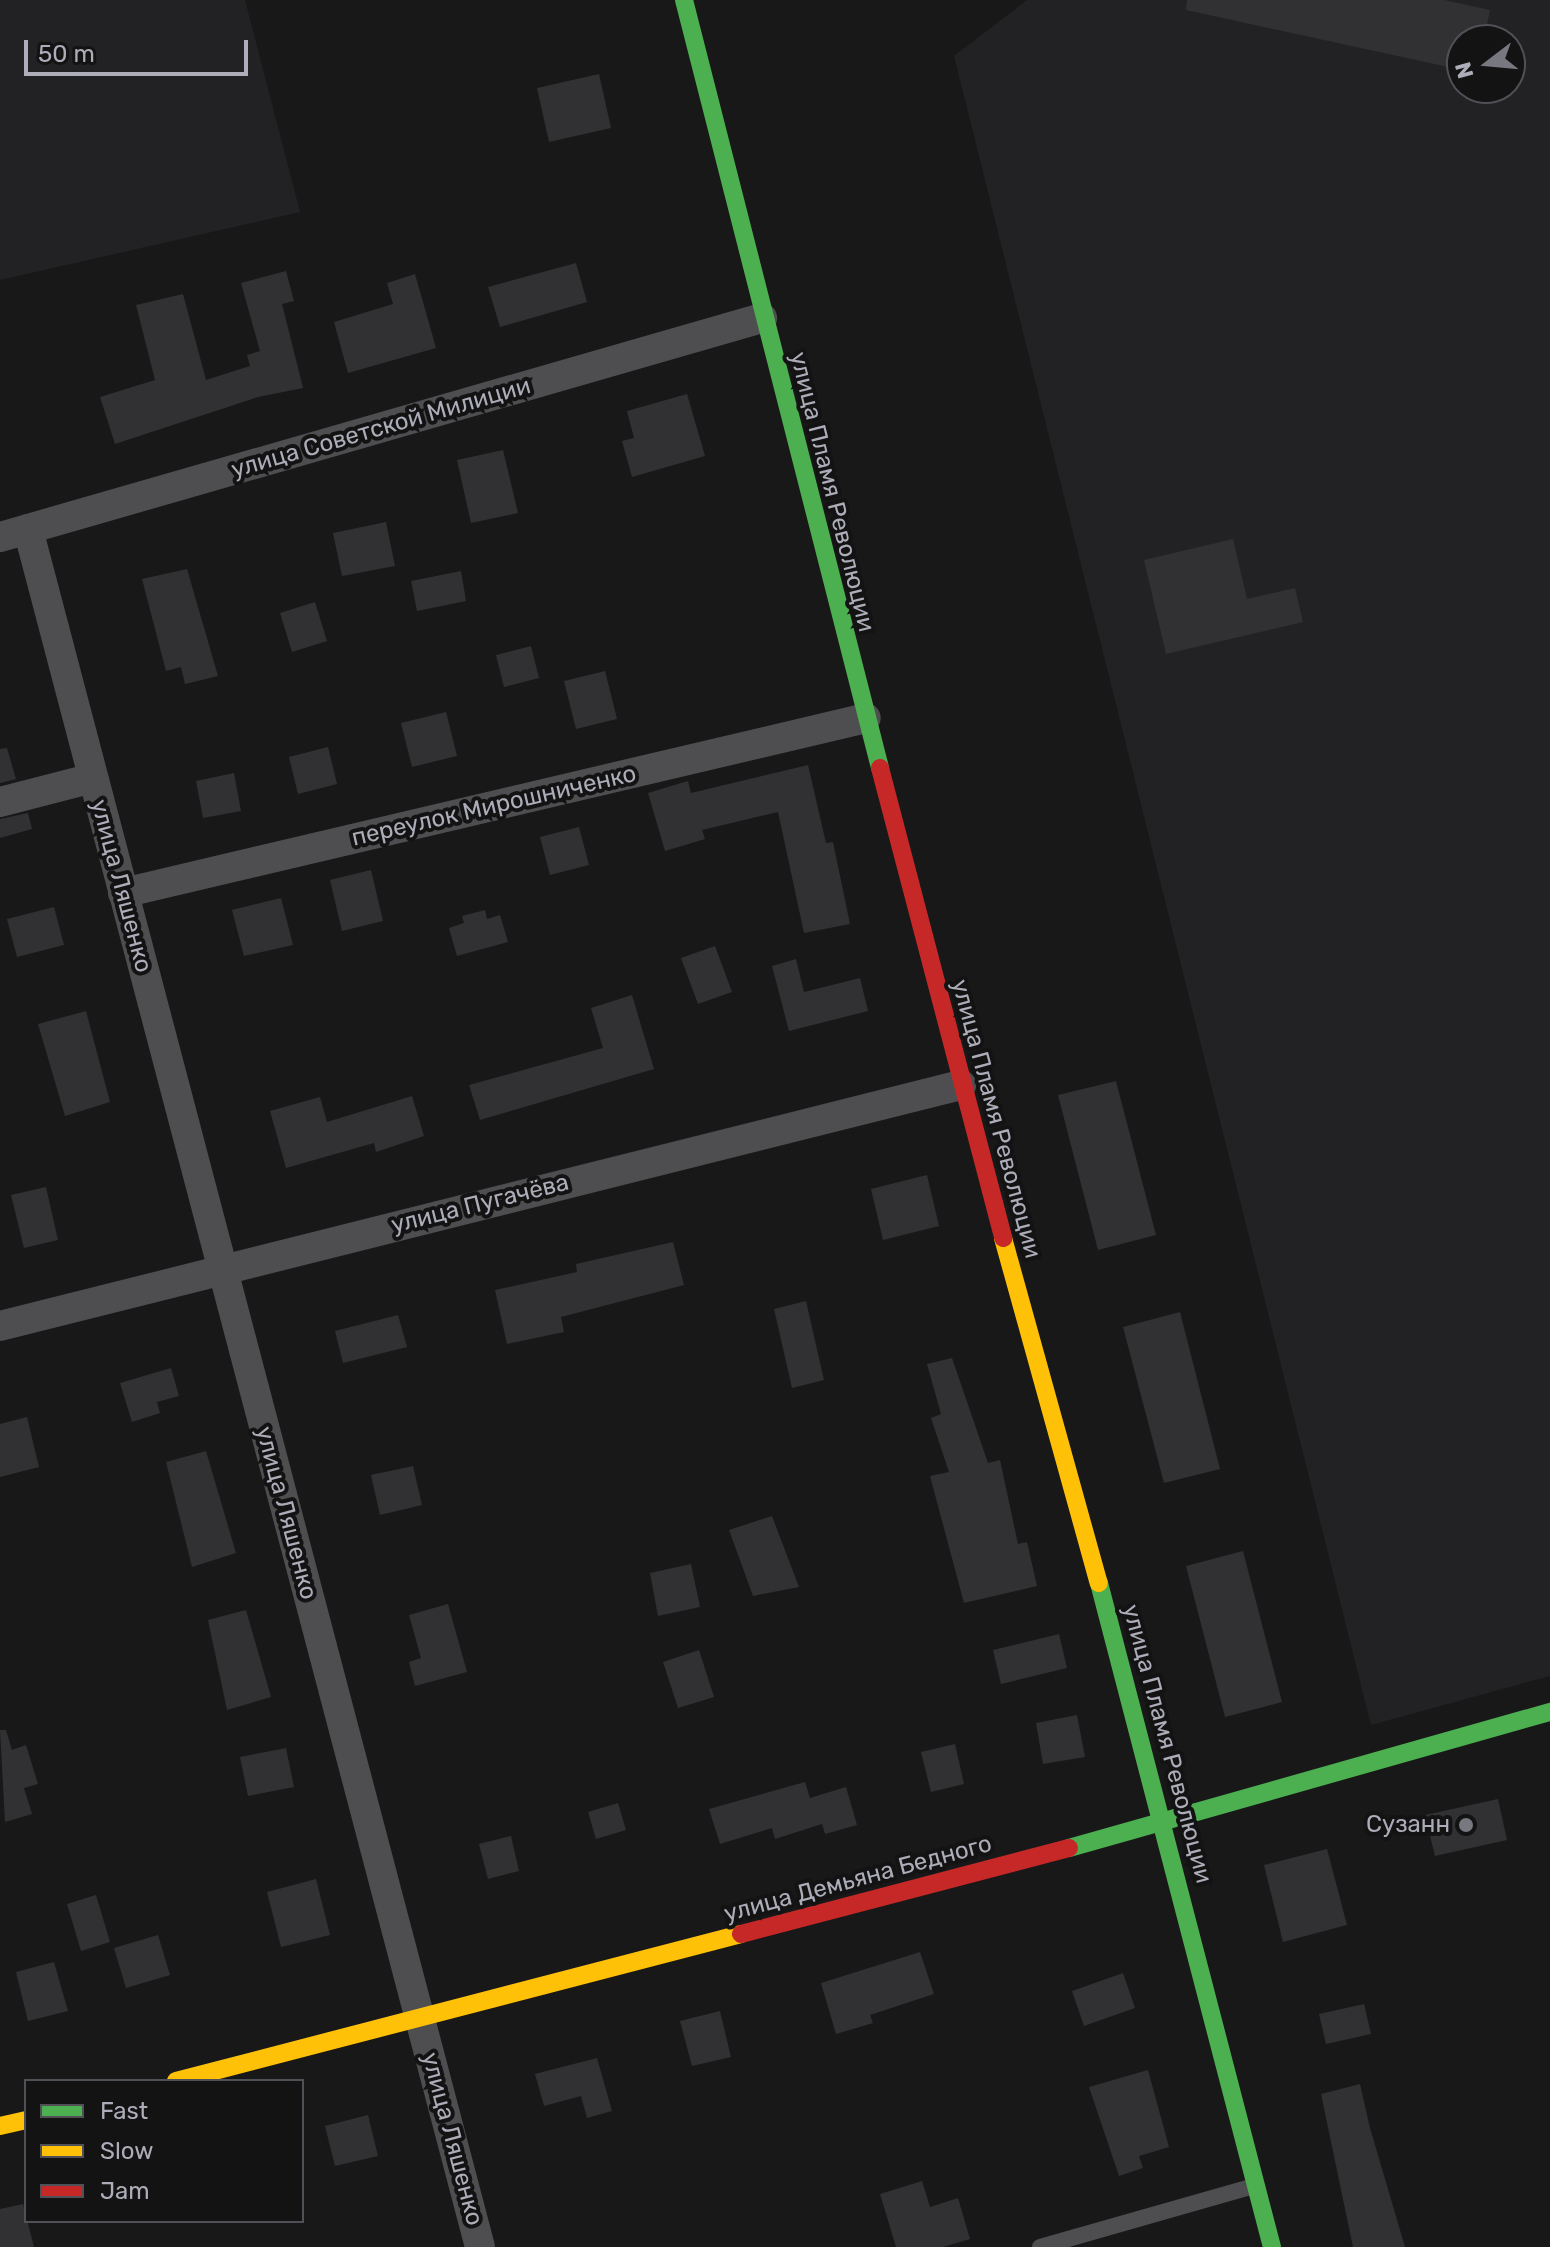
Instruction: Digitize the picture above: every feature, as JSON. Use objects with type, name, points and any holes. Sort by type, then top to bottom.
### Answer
[{"type":"street","name":"улица Пламя Революции","points":[[684,0],[762,318],[961,1085],[1165,1823],[1272,2247]]},
{"type":"street","name":"улица Советской Милиции","points":[[14,533],[762,318]]},
{"type":"street","name":"улица Ляшенко","points":[[14,533],[93,778],[480,2247]]},
{"type":"street","name":"переулок Мирошниченко","points":[[123,893],[866,718]]},
{"type":"street","name":"улица Ляшенко","points":[[0,802],[93,778]]},
{"type":"street","name":"улица Пугачёва","points":[[0,1326],[221,1268],[961,1085]]},
{"type":"street","name":"улица Демьяна Бедного","points":[[184,2079],[1165,1823],[1550,1712]]},
{"type":"street","points":[[0,2126],[24,2120]]},
{"type":"lane","points":[[1040,2247],[1257,2185]]},
{"type":"shaded area","points":[[0,0],[245,0],[300,212],[0,280]]},
{"type":"shaded area","points":[[1027,0],[1550,0],[1550,1676],[1371,1725],[954,56]]},
{"type":"building","points":[[1187,0],[1444,0],[1490,10],[1487,24],[1446,24],[1446,67],[1186,10]]},
{"type":"building","points":[[599,74],[611,128],[549,142],[537,88]]},
{"type":"building","points":[[576,263],[587,302],[500,327],[488,287]]},
{"type":"building","points":[[286,271],[294,301],[282,304],[303,388],[258,397],[115,444],[100,397],[155,380],[136,305],[183,294],[206,380],[250,366],[247,355],[260,351],[241,283]]},
{"type":"building","points":[[415,274],[436,348],[348,373],[334,322],[393,304],[387,283]]},
{"type":"building","points":[[687,394],[705,456],[632,477],[622,441],[634,438],[627,411]]},
{"type":"building","points":[[503,450],[518,513],[471,523],[457,460]]},
{"type":"building","points":[[386,522],[395,566],[342,576],[333,533]]},
{"type":"building","points":[[1233,539],[1247,599],[1295,588],[1303,622],[1166,654],[1144,560]]},
{"type":"building","points":[[187,569],[218,676],[185,684],[181,667],[166,671],[142,579]]},
{"type":"building","points":[[461,571],[466,601],[417,611],[411,581]]},
{"type":"building","points":[[315,602],[327,641],[292,652],[280,613]]},
{"type":"building","points":[[531,646],[539,678],[504,687],[496,655]]},
{"type":"building","points":[[605,671],[617,719],[576,729],[564,681]]},
{"type":"building","points":[[446,712],[457,756],[412,767],[401,723]]},
{"type":"building","points":[[328,747],[337,784],[298,794],[289,757]]},
{"type":"building","points":[[7,748],[16,779],[0,783],[0,749]]},
{"type":"building","points":[[808,765],[826,843],[833,842],[850,924],[804,933],[778,812],[702,830],[705,839],[665,851],[648,793],[688,781],[691,793]]},
{"type":"building","points":[[234,773],[241,811],[203,818],[196,781]]},
{"type":"building","points":[[28,813],[32,829],[0,838],[0,819]]},
{"type":"building","points":[[579,827],[589,865],[550,875],[540,837]]},
{"type":"building","points":[[371,870],[383,921],[342,931],[330,880]]},
{"type":"building","points":[[281,898],[293,945],[244,956],[232,910]]},
{"type":"building","points":[[54,907],[64,945],[17,957],[7,919]]},
{"type":"building","points":[[485,910],[487,919],[500,915],[508,942],[457,956],[449,928],[464,923],[462,916]]},
{"type":"building","points":[[715,946],[732,992],[698,1004],[681,958]]},
{"type":"building","points":[[796,959],[804,992],[860,978],[868,1011],[789,1031],[772,966]]},
{"type":"building","points":[[632,995],[654,1069],[480,1120],[469,1085],[603,1048],[591,1008]]},
{"type":"building","points":[[86,1011],[110,1102],[65,1116],[38,1024]]},
{"type":"building","points":[[1116,1081],[1156,1235],[1098,1250],[1058,1095]]},
{"type":"building","points":[[412,1096],[424,1136],[376,1152],[374,1143],[286,1168],[270,1111],[320,1097],[327,1122]]},
{"type":"building","points":[[927,1175],[939,1226],[883,1240],[871,1189]]},
{"type":"building","points":[[46,1187],[58,1240],[24,1248],[11,1195]]},
{"type":"building","points":[[673,1242],[684,1285],[561,1317],[564,1332],[507,1344],[495,1290],[577,1272],[576,1264]]},
{"type":"building","points":[[806,1301],[824,1380],[792,1388],[774,1309]]},
{"type":"building","points":[[1180,1312],[1220,1469],[1164,1483],[1123,1327]]},
{"type":"building","points":[[398,1315],[407,1347],[343,1363],[335,1331]]},
{"type":"building","points":[[952,1358],[988,1463],[1000,1460],[1018,1544],[1027,1542],[1037,1586],[964,1603],[930,1476],[949,1472],[931,1418],[941,1414],[927,1364]]},
{"type":"building","points":[[171,1368],[179,1396],[157,1402],[160,1413],[132,1422],[120,1383]]},
{"type":"building","points":[[27,1417],[39,1467],[0,1477],[0,1424]]},
{"type":"building","points":[[206,1451],[236,1553],[192,1567],[166,1462]]},
{"type":"building","points":[[413,1466],[422,1505],[380,1515],[371,1475]]},
{"type":"building","points":[[772,1516],[799,1587],[753,1596],[729,1530]]},
{"type":"building","points":[[1243,1551],[1282,1702],[1225,1717],[1186,1566]]},
{"type":"building","points":[[691,1564],[700,1607],[658,1616],[650,1573]]},
{"type":"building","points":[[448,1604],[467,1672],[415,1686],[409,1662],[421,1658],[409,1615]]},
{"type":"building","points":[[246,1610],[271,1697],[227,1710],[208,1620]]},
{"type":"building","points":[[1059,1634],[1067,1668],[1001,1684],[993,1650]]},
{"type":"building","points":[[699,1650],[714,1697],[678,1708],[663,1662]]},
{"type":"building","points":[[1077,1715],[1085,1757],[1043,1764],[1036,1723]]},
{"type":"building","points":[[0,1730],[6,1730],[12,1750],[26,1745],[38,1784],[24,1788],[32,1814],[5,1822]]},
{"type":"building","points":[[955,1744],[964,1784],[931,1792],[921,1752]]},
{"type":"building","points":[[286,1748],[294,1787],[248,1796],[240,1757]]},
{"type":"building","points":[[805,1782],[810,1798],[846,1787],[857,1825],[825,1834],[822,1824],[775,1839],[772,1828],[720,1844],[709,1809]]},
{"type":"building","points":[[1498,1799],[1507,1840],[1435,1856],[1425,1815]]},
{"type":"building","points":[[618,1803],[626,1830],[596,1839],[588,1812]]},
{"type":"building","points":[[511,1836],[519,1871],[488,1879],[479,1844]]},
{"type":"building","points":[[1327,1849],[1347,1925],[1283,1942],[1264,1865]]},
{"type":"building","points":[[316,1879],[330,1935],[281,1947],[267,1892]]},
{"type":"building","points":[[96,1895],[110,1942],[81,1951],[67,1904]]},
{"type":"building","points":[[158,1935],[170,1975],[126,1988],[114,1948]]},
{"type":"building","points":[[920,1952],[934,1994],[870,2015],[873,2023],[836,2034],[821,1983]]},
{"type":"building","points":[[54,1962],[68,2011],[28,2021],[16,1972]]},
{"type":"building","points":[[1123,1973],[1135,2008],[1084,2026],[1072,1991]]},
{"type":"building","points":[[1364,2004],[1371,2034],[1326,2044],[1319,2014]]},
{"type":"building","points":[[720,2011],[731,2057],[692,2066],[680,2021]]},
{"type":"building","points":[[597,2058],[612,2111],[587,2118],[581,2096],[544,2106],[535,2074]]},
{"type":"building","points":[[1148,2070],[1169,2147],[1139,2156],[1143,2168],[1119,2176],[1089,2087]]},
{"type":"building","points":[[1360,2084],[1405,2247],[1353,2247],[1321,2094]]},
{"type":"building","points":[[368,2115],[378,2156],[335,2166],[325,2126]]},
{"type":"building","points":[[922,2181],[930,2207],[958,2198],[970,2239],[943,2247],[896,2247],[880,2194]]},
{"type":"building","points":[[23,2204],[24,2223],[28,2223],[34,2247],[0,2247],[0,2209]]},
{"type":"traffic: fast","points":[[684,0],[880,768]]},
{"type":"traffic: fast","points":[[1099,1583],[1272,2247]]},
{"type":"traffic: fast","points":[[1069,1848],[1550,1712]]},
{"type":"traffic: slow","points":[[1003,1238],[1099,1583]]},
{"type":"traffic: slow","points":[[184,2079],[741,1934]]},
{"type":"traffic: slow","points":[[0,2126],[24,2120]]},
{"type":"traffic: jam","points":[[880,768],[1003,1238]]},
{"type":"traffic: jam","points":[[741,1934],[1069,1848]]},
{"type":"place","name":"Сузанн","points":[[1466,1825]]}]
